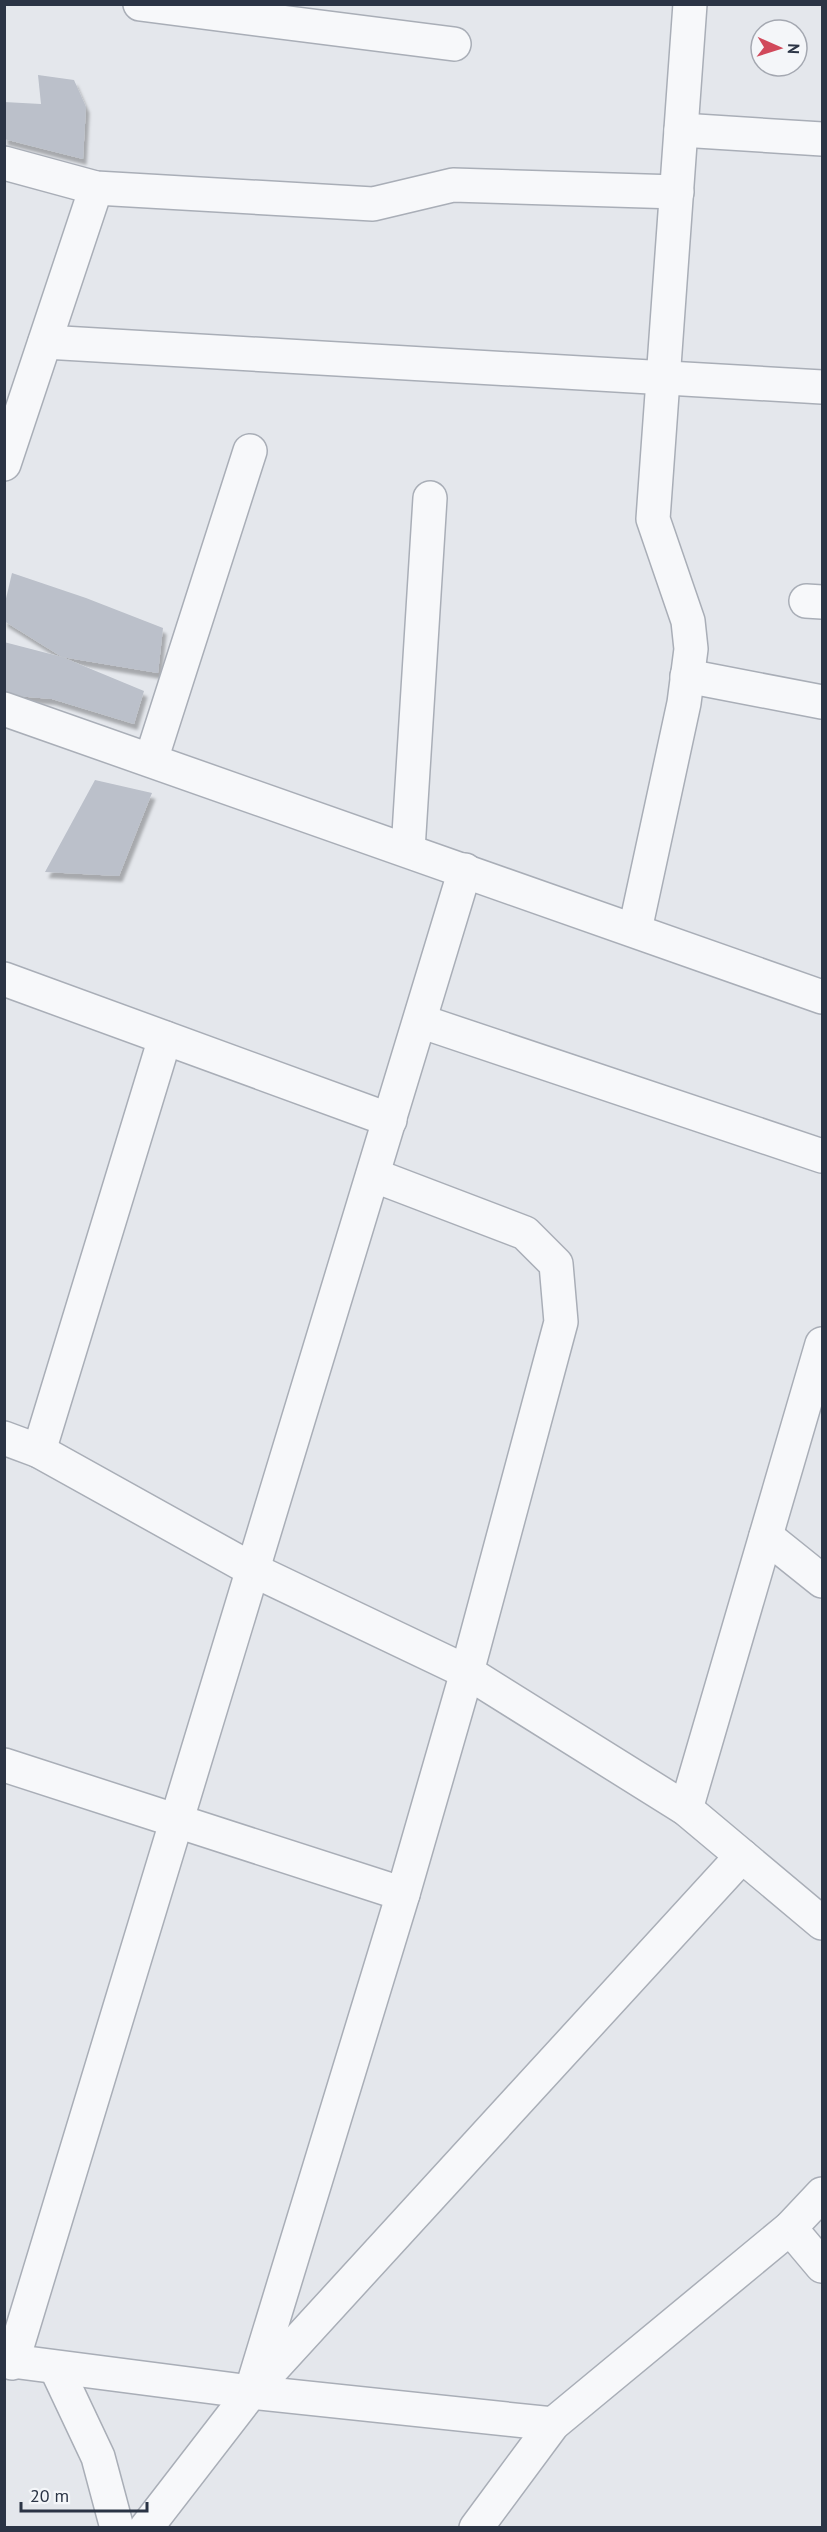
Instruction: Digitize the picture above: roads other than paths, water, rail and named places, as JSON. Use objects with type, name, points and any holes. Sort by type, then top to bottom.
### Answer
[{"type":"street","points":[[140,4],[454,44]]},
{"type":"street","points":[[634,930],[684,704],[691,649],[688,621],[653,519],[690,4]]},
{"type":"street","points":[[681,130],[822,139]]},
{"type":"street","points":[[4,163],[96,188],[373,204],[453,185],[677,192]]},
{"type":"street","points":[[4,465],[96,188]]},
{"type":"street","points":[[45,342],[822,387]]},
{"type":"street","points":[[151,760],[250,451]]},
{"type":"street","points":[[408,850],[430,498]]},
{"type":"street","points":[[687,676],[822,702]]},
{"type":"street","points":[[4,709],[822,997]]},
{"type":"street","points":[[465,870],[177,1821],[8,2362],[251,2392],[554,2424]]},
{"type":"street","points":[[4,979],[390,1120]]},
{"type":"street","points":[[420,1021],[822,1156]]},
{"type":"street","points":[[39,1451],[165,1038]]},
{"type":"street","points":[[251,2392],[403,1894],[561,1322],[556,1264],[525,1233],[373,1175]]},
{"type":"street","points":[[686,1809],[822,1344]]},
{"type":"street","points":[[4,1438],[39,1451],[253,1570],[466,1672],[686,1809],[822,1923]]},
{"type":"street","points":[[766,1536],[822,1581]]},
{"type":"street","points":[[4,1765],[403,1894]]},
{"type":"street","points":[[146,2528],[251,2392],[742,1856]]},
{"type":"street","points":[[476,2528],[554,2424],[790,2228],[822,2194]]},
{"type":"street","points":[[790,2228],[822,2266]]},
{"type":"street","points":[[56,2368],[98,2457],[117,2528]]}]
